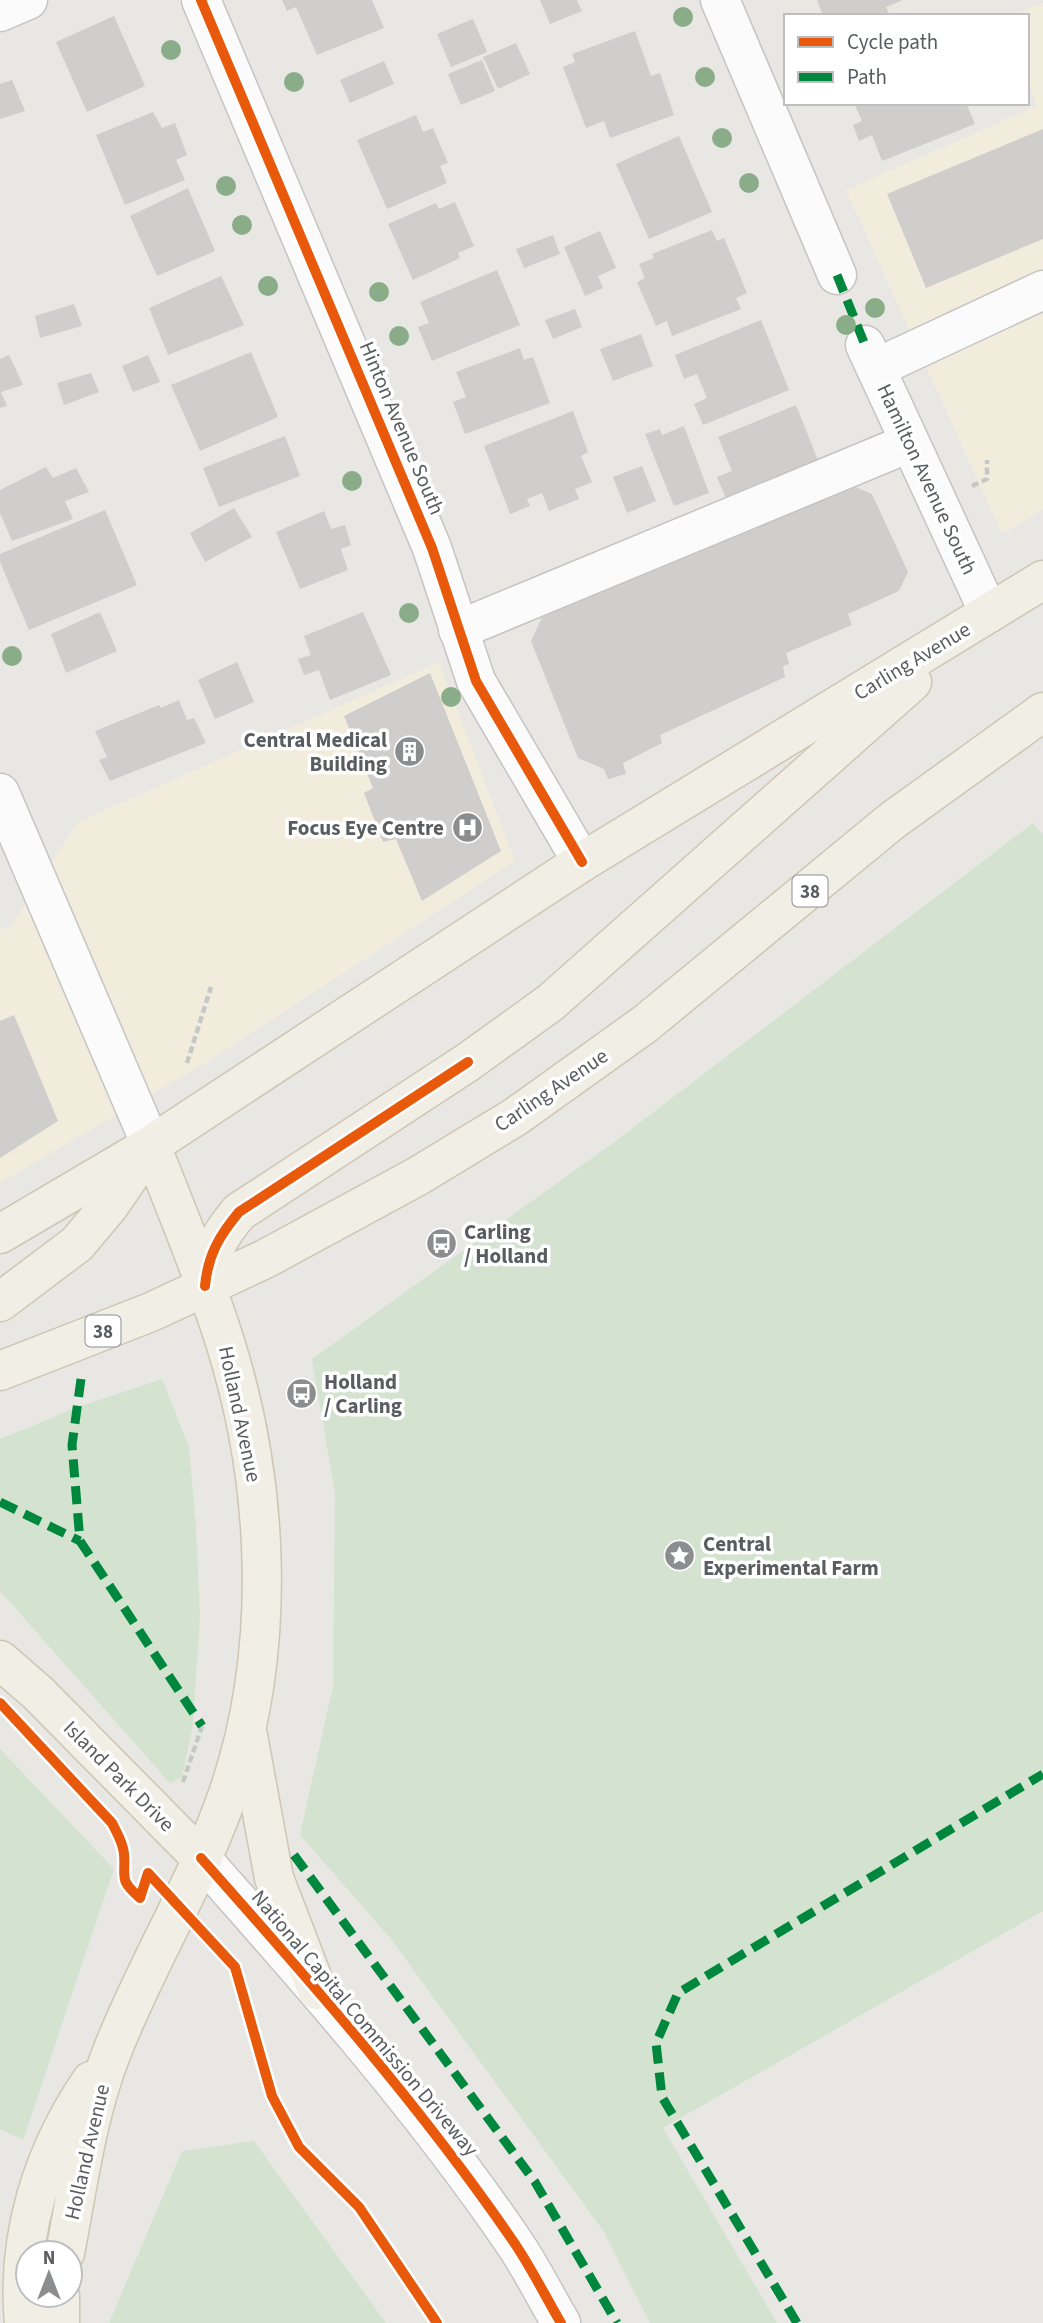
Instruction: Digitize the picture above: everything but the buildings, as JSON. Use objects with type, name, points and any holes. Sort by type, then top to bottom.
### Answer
[{"type":"main road","name":"Carling Avenue","points":[[0,1234],[151,1145],[582,862],[1043,580]]},
{"type":"main road","points":[[205,1286],[214,1244],[239,1212],[468,1062],[550,1003],[989,614]]},
{"type":"main road","name":"Carling Avenue","points":[[0,1371],[151,1312],[265,1259],[349,1214],[515,1117],[645,1024],[893,820],[1043,712]]},
{"type":"main road","points":[[0,1302],[77,1244],[109,1206],[151,1145]]},
{"type":"main road","name":"Holland Avenue","points":[[68,2239],[89,2130],[112,2051],[228,1793],[246,1724],[260,1636],[257,1504],[242,1404],[225,1342],[151,1145]]},
{"type":"main road","name":"Island Park Drive","points":[[0,1637],[38,1693]]},
{"type":"main road","name":"Island Park Drive","points":[[0,1660],[38,1693],[201,1858]]},
{"type":"main road","points":[[246,1724],[274,1878],[317,1990]]},
{"type":"main road","name":"Holland Avenue","points":[[24,2323],[21,2286],[25,2255],[47,2161],[64,2120],[112,2051]]},
{"type":"street","points":[[0,12],[28,0]]},
{"type":"street","name":"Hinton Avenue South","points":[[201,0],[432,548],[476,681],[582,862]]},
{"type":"street","points":[[720,0],[837,275]]},
{"type":"street","name":"Hamilton Avenue South","points":[[989,614],[870,356],[1043,290]]},
{"type":"street","points":[[460,638],[909,443]]},
{"type":"street","name":"Holland Avenue","points":[[0,793],[151,1145]]},
{"type":"street","name":"National Capital Commission Driveway","points":[[201,1858],[317,1990],[435,2131],[514,2243],[561,2323]]},
{"type":"path","points":[[968,488],[987,479],[987,460]]},
{"type":"path","points":[[187,1063],[211,987]]},
{"type":"path","points":[[183,1782],[202,1726]]},
{"type":"shaded area","points":[[1043,3],[1043,510],[1002,534],[846,190],[1037,106],[1029,85],[1029,14],[1015,14]]},
{"type":"shaded area","points":[[439,662],[515,861],[204,1064],[0,1183],[0,930],[11,926],[78,822]]},
{"type":"green space","name":"Central Experimental Farm","points":[[1033,823],[1043,834],[1043,1911],[663,2128],[777,2323],[650,2323],[604,2232],[391,1939],[300,1835],[333,1686],[335,1494],[312,1359],[613,1143]]},
{"type":"green space","points":[[162,1379],[189,1447],[200,1614],[193,1725],[182,1777],[170,1783],[0,1591],[0,1439],[78,1407]]},
{"type":"green space","points":[[0,1749],[114,1869],[23,2140],[0,2129]]},
{"type":"green space","points":[[254,2141],[386,2323],[109,2323],[182,2151]]},
{"type":"marked path","points":[[837,275],[865,345]]},
{"type":"marked path","points":[[81,1379],[72,1445],[80,1541],[202,1726]]},
{"type":"marked path","points":[[0,1502],[80,1541]]},
{"type":"marked path","points":[[797,2323],[662,2097],[656,2043],[678,1993],[1043,1774]]},
{"type":"marked path","points":[[294,1855],[535,2182],[617,2323]]},
{"type":"cycle path","points":[[201,0],[432,548],[476,681],[582,862]]},
{"type":"cycle path","points":[[205,1286],[216,1246],[239,1212],[468,1062]]},
{"type":"cycle path","points":[[0,1703],[112,1823],[123,1850],[124,1878],[133,1892],[140,1898],[148,1873],[235,1967],[272,2096],[299,2147],[359,2207],[437,2323]]},
{"type":"cycle path","points":[[201,1858],[324,1998],[440,2141],[520,2251],[561,2323]]},
{"type":"place","name":"Central Medical Building","points":[[410,752]]},
{"type":"place","name":"Focus Eye Centre","points":[[467,828]]},
{"type":"place","name":"Carling / Holland","points":[[441,1244]]},
{"type":"place","name":"Holland / Carling","points":[[301,1394]]},
{"type":"place","name":"Central Experimental Farm","points":[[680,1556]]}]
